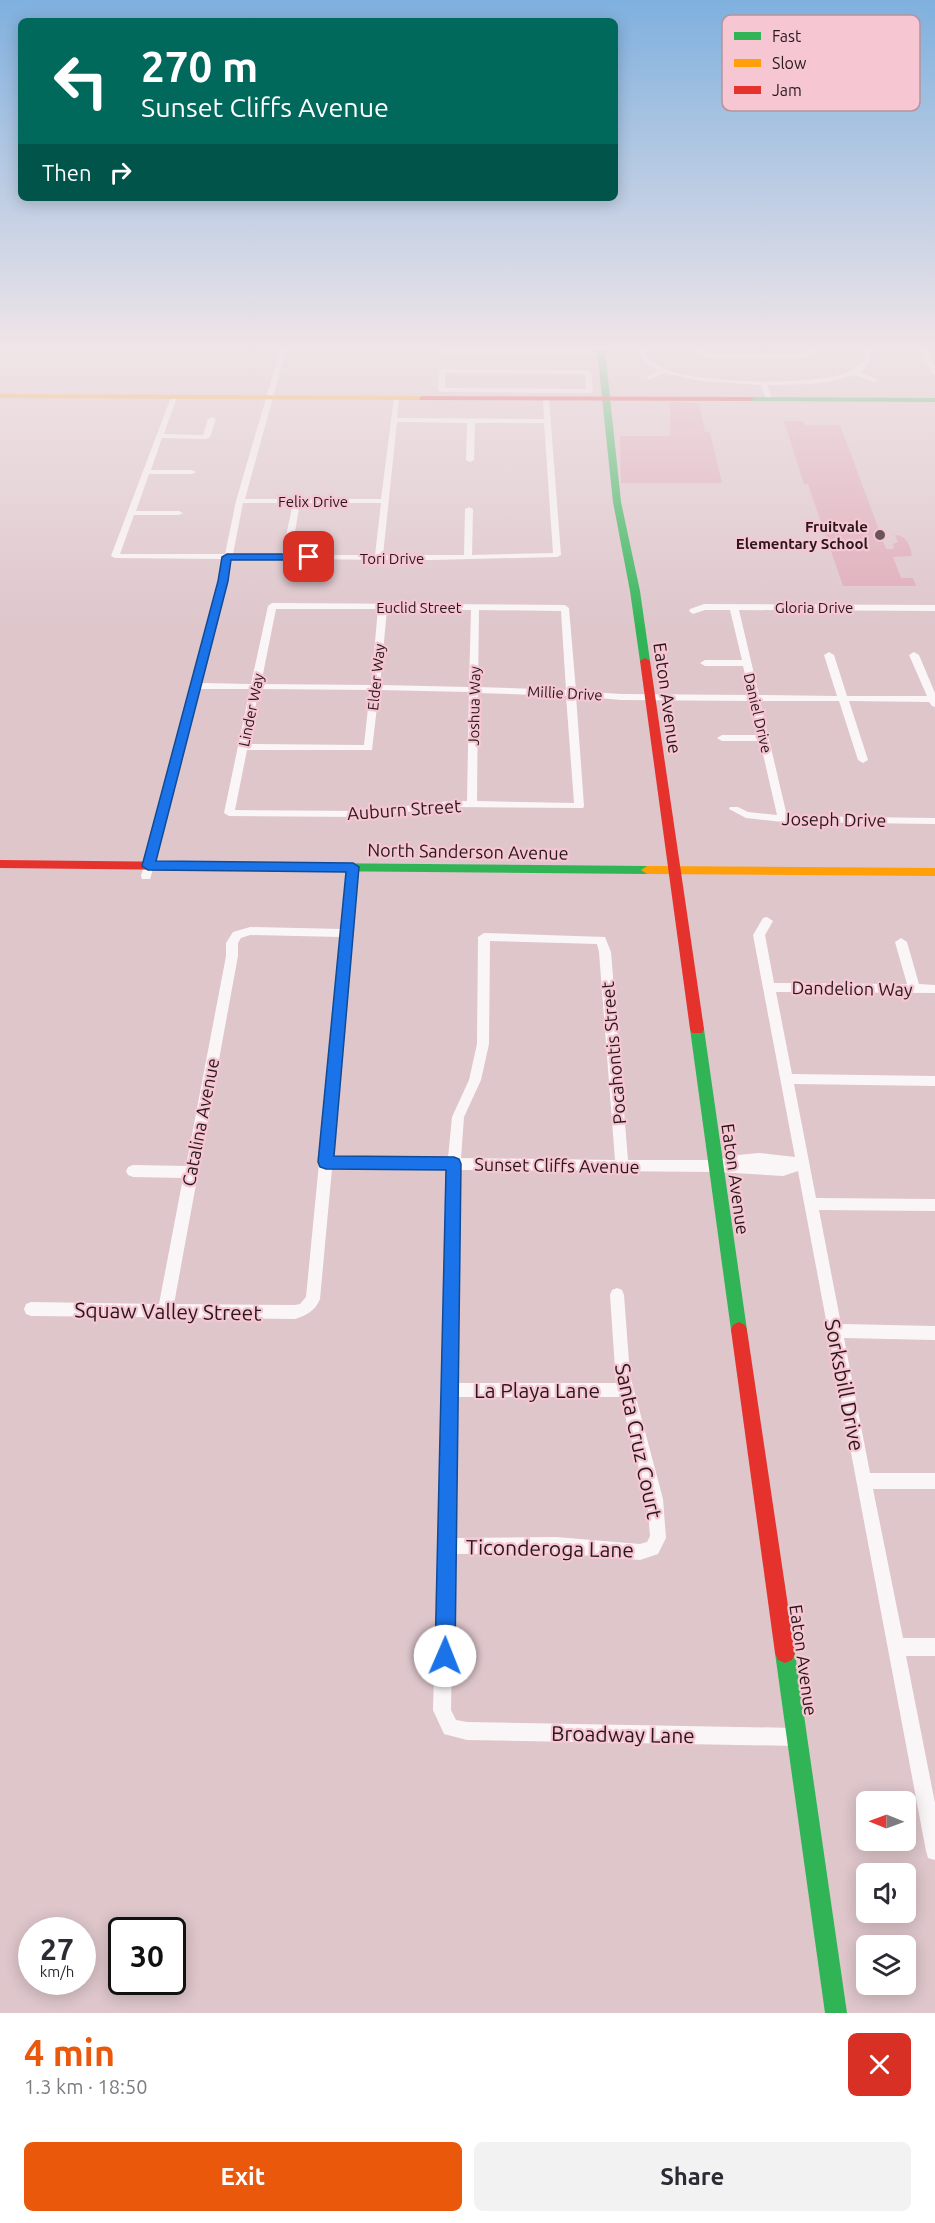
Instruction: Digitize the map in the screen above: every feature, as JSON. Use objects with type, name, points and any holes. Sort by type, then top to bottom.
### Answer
[{"type":"main road","name":"Eaton Avenue","points":[[612,444],[627,563],[635,591],[836,2013]]},
{"type":"main road","name":"North Sanderson Avenue","points":[[0,864],[147,871]]},
{"type":"main road","name":"North Sanderson Avenue","points":[[0,874],[147,871],[352,872],[675,875],[935,882]]},
{"type":"main road","name":"North Sanderson Avenue","points":[[675,875],[935,872]]},
{"type":"street","points":[[157,444],[131,513],[179,513]]},
{"type":"street","points":[[147,871],[223,581],[240,501],[257,444]]},
{"type":"street","points":[[379,558],[391,444]]},
{"type":"street","points":[[470,444],[470,460]]},
{"type":"street","name":"Tori Drive","points":[[131,513],[115,556],[379,558],[557,555],[550,444]]},
{"type":"street","points":[[147,472],[192,472]]},
{"type":"street","name":"Felix Drive","points":[[240,501],[385,501]]},
{"type":"street","points":[[286,557],[297,501]]},
{"type":"street","points":[[468,557],[469,508]]},
{"type":"street","name":"Euclid Street","points":[[273,606],[565,608],[571,693]]},
{"type":"street","name":"Linder Way","points":[[229,813],[273,606]]},
{"type":"street","name":"Elder Way","points":[[243,747],[369,748],[383,607]]},
{"type":"street","name":"Gloria Drive","points":[[693,611],[704,607],[935,608]]},
{"type":"street","name":"Daniel Drive","points":[[734,607],[783,819]]},
{"type":"street","name":"Joshua Way","points":[[472,804],[475,608]]},
{"type":"street","points":[[829,655],[863,760]]},
{"type":"street","points":[[914,655],[934,701]]},
{"type":"street","points":[[705,663],[746,663]]},
{"type":"street","name":"Millie Drive","points":[[196,686],[375,687],[650,697],[934,701]]},
{"type":"street","name":"Auburn Street","points":[[229,813],[356,814],[425,805],[472,804],[579,806],[571,693]]},
{"type":"street","points":[[722,738],[763,738]]},
{"type":"street","name":"Joseph Drive","points":[[734,809],[746,815],[783,819],[935,821]]},
{"type":"street","points":[[326,1162],[352,872]]},
{"type":"street","name":"Sorksbill Drive","points":[[767,921],[759,935],[935,1850]]},
{"type":"street","name":"Catalina Avenue","points":[[165,1311],[232,956],[232,943],[237,935],[250,932],[346,933]]},
{"type":"street","name":"Pocahontis Street","points":[[454,1164],[458,1117],[475,1080],[483,1044],[484,937],[601,940],[605,952],[622,1166]]},
{"type":"street","points":[[901,942],[914,989]]},
{"type":"street","name":"Dandelion Way","points":[[769,987],[935,989]]},
{"type":"street","points":[[786,1079],[935,1081]]},
{"type":"street","name":"Sunset Cliffs Avenue","points":[[326,1162],[716,1166],[783,1170],[803,1164]]},
{"type":"street","name":"Squaw Valley Street","points":[[31,1309],[295,1312],[305,1310],[313,1299],[326,1162]]},
{"type":"street","points":[[447,1546],[454,1164]]},
{"type":"street","points":[[134,1171],[191,1172]]},
{"type":"street","points":[[810,1204],[935,1205]]},
{"type":"street","name":"Santa Cruz Court","points":[[617,1295],[622,1375],[655,1498],[658,1538],[652,1548]]},
{"type":"street","points":[[835,1331],[935,1333]]},
{"type":"street","name":"La Playa Lane","points":[[450,1390],[625,1390]]},
{"type":"street","points":[[864,1481],[935,1481]]},
{"type":"street","name":"Ticonderoga Lane","points":[[447,1546],[556,1545],[640,1551],[652,1548]]},
{"type":"street","name":"Broadway Lane","points":[[447,1546],[442,1710],[450,1728],[467,1731],[797,1737]]},
{"type":"street","points":[[896,1647],[935,1647]]},
{"type":"shaded area","points":[[620,444],[713,444],[722,483],[621,483]]},
{"type":"shaded area","points":[[791,444],[847,444],[886,549],[894,549],[893,544],[898,542],[895,535],[907,541],[912,556],[893,557],[901,578],[913,578],[916,586],[843,586],[808,484],[804,484]]},
{"type":"traffic: fast","points":[[611,444],[617,502],[635,591],[645,661]]},
{"type":"traffic: fast","points":[[185,866],[647,870]]},
{"type":"traffic: fast","points":[[697,1029],[739,1330]]},
{"type":"traffic: fast","points":[[785,1653],[836,2013]]},
{"type":"traffic: slow","points":[[647,870],[935,872]]},
{"type":"traffic: jam","points":[[645,661],[697,1029]]},
{"type":"traffic: jam","points":[[0,864],[185,866]]},
{"type":"traffic: jam","points":[[739,1330],[785,1653]]},
{"type":"place","name":"Fruitvale Elementary School","points":[[880,535]]},
{"type":"route","points":[[309,557],[227,557],[223,581],[148,866],[353,867],[326,1162],[454,1164],[445,1656]]}]
